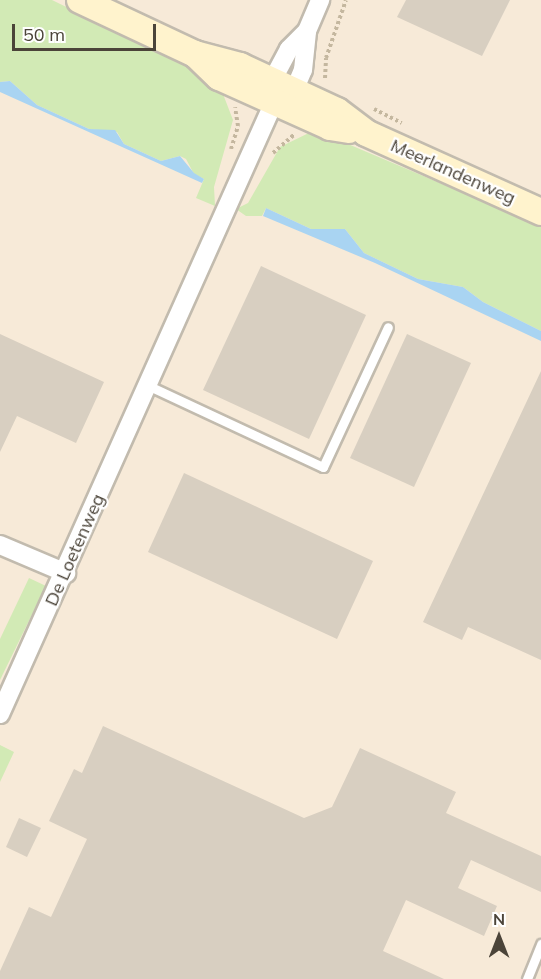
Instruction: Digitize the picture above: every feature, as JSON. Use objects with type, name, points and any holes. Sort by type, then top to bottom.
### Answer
[{"type":"street","name":"Meerlandenweg","points":[[80,0],[195,54],[228,60],[280,91],[316,120],[366,133],[541,212]]},
{"type":"street","name":"De Loetenweg","points":[[0,714],[66,573],[147,385],[280,91],[307,55],[307,31],[320,0]]},
{"type":"street","name":"Meerlandenweg","points":[[195,54],[219,77],[233,84],[280,91],[337,111],[366,133]]},
{"type":"street","points":[[0,545],[66,573]]},
{"type":"lane","points":[[147,385],[323,467],[388,327]]},
{"type":"lane","points":[[527,979],[541,944]]},
{"type":"path","points":[[325,78],[326,58],[346,0]]},
{"type":"path","points":[[228,158],[238,126],[229,93],[233,84]]},
{"type":"path","points":[[267,162],[278,145],[311,130],[316,120]]},
{"type":"shaded area","points":[[0,0],[541,0],[541,979],[0,979]]},
{"type":"green space","points":[[0,0],[52,0],[218,81],[233,120],[214,187],[215,206],[196,198],[204,179],[194,174],[186,159],[180,156],[161,161],[124,144],[117,132],[89,129],[37,105],[10,81],[0,82]]},
{"type":"green space","points":[[315,130],[541,226],[541,331],[483,302],[463,287],[418,279],[364,253],[345,229],[311,229],[266,208],[262,216],[246,216],[236,209],[248,203],[280,147]]},
{"type":"green space","points":[[29,578],[46,586],[0,680],[0,639]]},
{"type":"green space","points":[[0,745],[14,752],[0,782]]},
{"type":"water","points":[[10,81],[37,105],[89,129],[115,130],[124,144],[161,161],[180,156],[194,173],[204,179],[202,183],[0,92],[0,82]]},
{"type":"water","points":[[266,208],[311,229],[345,229],[364,253],[418,279],[463,287],[483,302],[541,331],[541,341],[375,263],[263,216]]},
{"type":"building","points":[[406,0],[510,0],[482,56],[397,17]]},
{"type":"building","points":[[261,266],[366,315],[309,439],[203,390]]},
{"type":"building","points":[[0,334],[104,382],[76,443],[17,416],[0,452]]},
{"type":"building","points":[[407,334],[471,363],[414,487],[350,458]]},
{"type":"building","points":[[541,371],[541,660],[468,627],[462,640],[423,622]]},
{"type":"building","points":[[184,473],[373,561],[337,639],[148,552]]},
{"type":"building","points":[[103,726],[304,818],[332,807],[360,748],[456,792],[446,813],[541,856],[541,892],[471,860],[458,888],[497,906],[484,936],[406,900],[383,951],[444,979],[0,979],[0,971],[29,907],[51,917],[87,839],[49,821],[74,769],[82,773]]},
{"type":"building","points":[[19,818],[41,828],[27,857],[6,847]]}]
